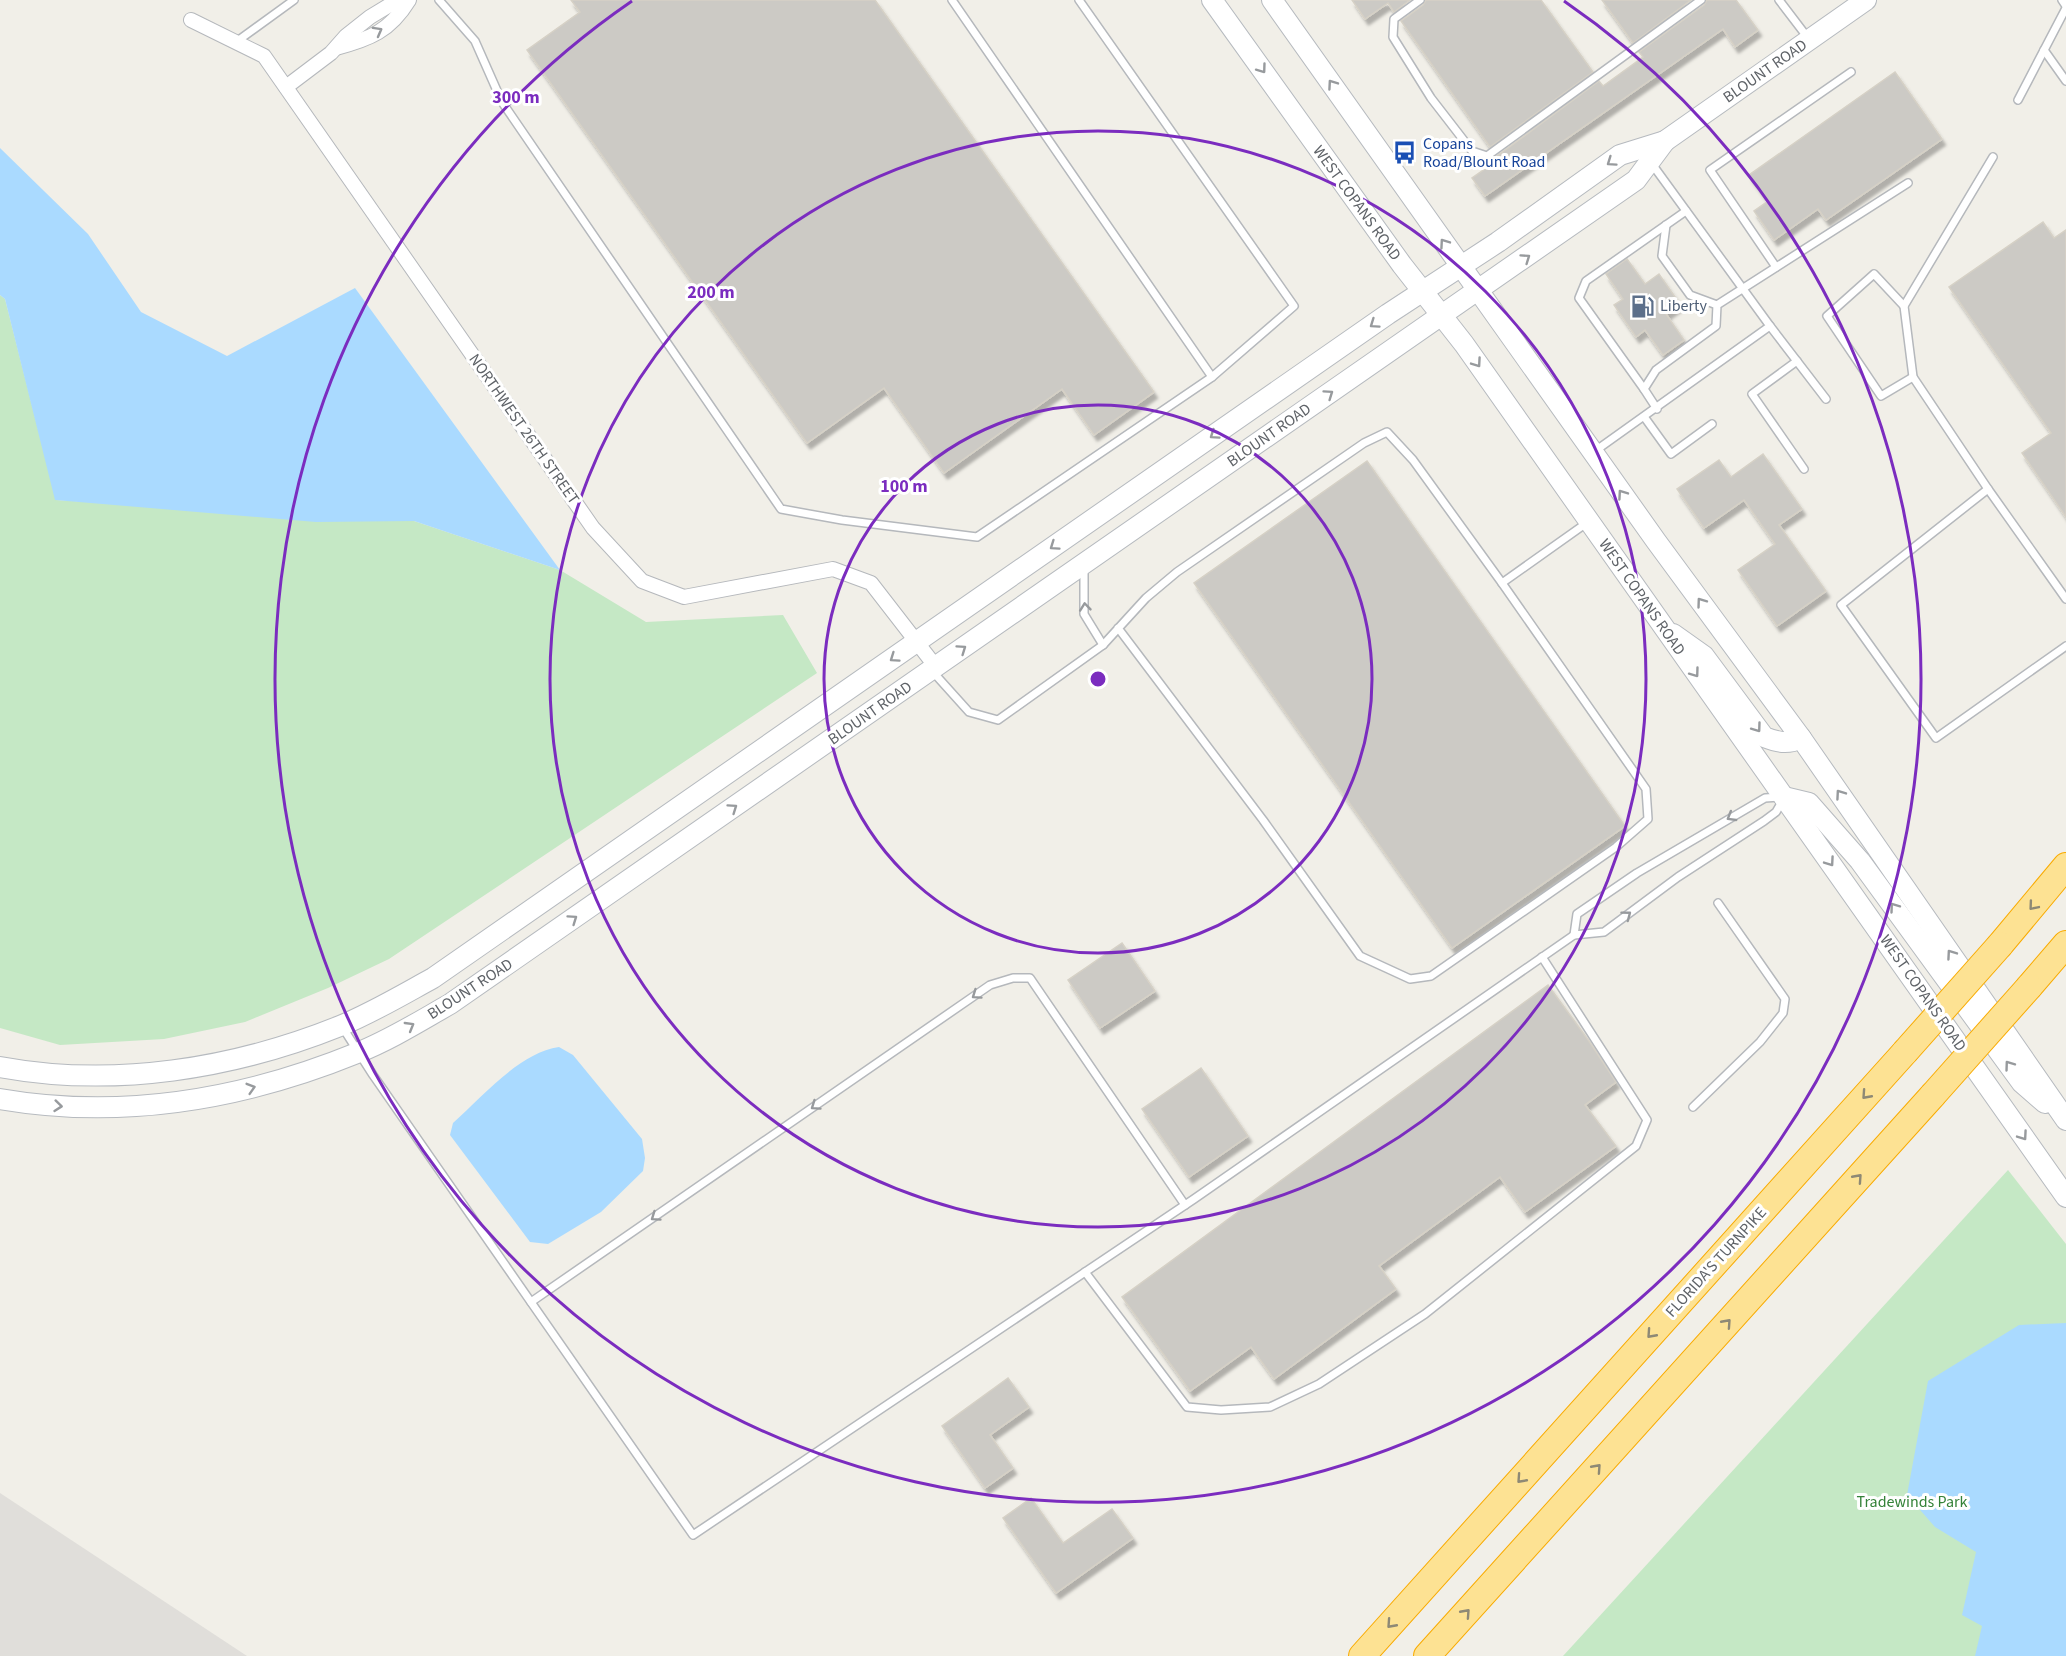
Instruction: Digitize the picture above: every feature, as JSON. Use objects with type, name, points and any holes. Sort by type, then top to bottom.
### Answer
[{"type":"highway","name":"FLORIDA'S TURNPIKE","points":[[1362,1656],[1905,1052],[2000,945],[2066,866]]},
{"type":"highway","points":[[1427,1656],[2030,987],[2066,944]]},
{"type":"street","points":[[286,87],[336,48],[370,17],[398,0]]},
{"type":"street","points":[[336,48],[382,31],[399,17],[410,0]]},
{"type":"street","name":"WEST COPANS ROAD","points":[[1212,0],[1589,521],[2066,1197]]},
{"type":"street","points":[[1272,0],[1593,453],[1801,738],[2066,1120]]},
{"type":"street","name":"BLOUNT ROAD","points":[[0,1067],[35,1074],[99,1076],[175,1072],[290,1045],[341,1026],[433,978],[1620,155],[1665,141],[1866,0]]},
{"type":"street","name":"NORTHWEST 26TH STREET","points":[[191,20],[264,56],[593,528],[642,581],[684,597],[833,569],[871,583],[934,669]]},
{"type":"street","name":"BLOUNT ROAD","points":[[0,1099],[75,1108],[164,1104],[237,1093],[358,1053],[450,1004],[1636,180],[1665,141]]},
{"type":"street","points":[[1661,626],[1704,656],[1764,737],[1779,743],[1793,742],[1801,738]]},
{"type":"street","points":[[1784,797],[1809,803],[1860,861],[2022,1083],[2066,1120]]},
{"type":"lane","points":[[236,42],[294,0]]},
{"type":"lane","points":[[440,0],[475,41],[502,102],[781,509],[842,520],[977,537],[1212,376],[1294,306],[1079,0]]},
{"type":"lane","points":[[952,0],[1212,376]]},
{"type":"lane","points":[[1420,0],[1394,19],[1394,37],[1431,98],[1472,151],[1487,156],[1701,0]]},
{"type":"lane","points":[[1779,0],[1809,40]]},
{"type":"lane","points":[[2018,100],[2066,7],[2062,0]]},
{"type":"lane","points":[[2044,50],[2066,81]]},
{"type":"lane","points":[[1776,267],[1710,170],[1851,72]]},
{"type":"lane","points":[[1904,306],[1994,157]]},
{"type":"lane","points":[[1650,162],[1826,399]]},
{"type":"lane","points":[[1666,225],[1662,256],[1690,295],[1717,305],[1744,290],[1908,183]]},
{"type":"lane","points":[[1657,409],[1579,298],[1586,281],[1686,211]]},
{"type":"lane","points":[[1913,377],[1881,396],[1827,316],[1874,274],[1904,306],[1913,377],[1988,489],[2066,599]]},
{"type":"lane","points":[[1644,389],[1656,370],[1716,326],[1717,305]]},
{"type":"lane","points":[[1593,453],[1770,326]]},
{"type":"lane","points":[[1797,362],[1752,394],[1804,469]]},
{"type":"lane","points":[[1644,418],[1671,454],[1712,424]]},
{"type":"lane","points":[[934,669],[969,712],[998,720],[1103,645],[1118,628],[1146,598],[1177,572],[1364,443],[1387,432],[1413,459],[1646,789],[1648,819],[1617,847],[1431,976],[1410,979],[1360,956],[1263,820],[1118,628]]},
{"type":"lane","points":[[1988,489],[1841,605],[1936,738],[2066,646]]},
{"type":"lane","points":[[1502,583],[1589,521]]},
{"type":"lane","points":[[1084,564],[1084,614],[1103,645]]},
{"type":"lane","points":[[1574,935],[1577,914],[1637,873],[1764,798],[1784,797]]},
{"type":"lane","points":[[341,1026],[693,1535],[1185,1205],[1574,935],[1604,932],[1678,877],[1776,812],[1784,797]]},
{"type":"lane","points":[[1693,1107],[1760,1042],[1783,1013],[1785,999],[1718,903]]},
{"type":"lane","points":[[1085,1272],[1187,1407],[1221,1410],[1270,1407],[1319,1384],[1425,1314],[1636,1146],[1647,1120],[1542,957]]},
{"type":"lane","points":[[531,1302],[990,985],[1013,978],[1030,978],[1185,1205]]},
{"type":"shaded area","points":[[0,1493],[247,1656],[0,1656]]},
{"type":"green space","points":[[0,295],[5,299],[56,500],[414,521],[560,570],[646,622],[783,615],[817,673],[389,959],[328,988],[245,1022],[164,1039],[60,1045],[0,1028]]},
{"type":"green space","name":"Tradewinds Park","points":[[2008,1170],[2066,1244],[2066,1656],[1563,1656]]},
{"type":"water","points":[[0,148],[88,234],[141,312],[227,356],[355,288],[560,570],[414,521],[316,522],[55,500],[5,299],[0,295]]},
{"type":"water","points":[[559,1047],[573,1055],[642,1139],[645,1158],[643,1171],[601,1212],[548,1244],[530,1242],[450,1135],[453,1123],[502,1077],[530,1058]]},
{"type":"water","points":[[2066,1323],[2066,1656],[1975,1656],[1982,1626],[1962,1615],[1976,1552],[1935,1527],[1907,1495],[1928,1381],[2019,1325]]},
{"type":"building","points":[[571,0],[875,0],[1154,392],[1094,435],[1062,389],[944,473],[884,388],[807,443],[527,50],[580,12]]},
{"type":"building","points":[[1352,0],[1410,0],[1394,12],[1388,3],[1365,19]]},
{"type":"building","points":[[1426,0],[1541,0],[1593,72],[1490,147],[1401,21],[1423,5]]},
{"type":"building","points":[[1602,0],[1691,0],[1633,43]]},
{"type":"building","points":[[1707,0],[1736,0],[1758,30],[1735,47],[1723,29],[1485,196],[1472,178],[1499,159],[1497,156],[1599,81],[1603,86],[1643,57],[1639,52],[1704,5]]},
{"type":"building","points":[[1895,72],[1942,139],[1826,220],[1818,209],[1774,240],[1754,211],[1768,201],[1749,175]]},
{"type":"building","points":[[2043,222],[2054,238],[2066,230],[2066,517],[2022,453],[2051,433],[1949,287]]},
{"type":"building","points":[[1627,259],[1645,284],[1659,274],[1680,304],[1666,314],[1684,340],[1663,355],[1645,330],[1636,337],[1614,305],[1623,299],[1606,274]]},
{"type":"building","points":[[1763,454],[1802,509],[1779,525],[1826,591],[1777,626],[1738,570],[1775,544],[1744,500],[1704,528],[1677,489],[1719,460],[1731,477]]},
{"type":"building","points":[[1367,461],[1625,826],[1452,948],[1194,583]]},
{"type":"building","points":[[1122,943],[1155,991],[1100,1028],[1068,980]]},
{"type":"building","points":[[1548,985],[1616,1082],[1585,1105],[1616,1146],[1525,1212],[1500,1177],[1379,1266],[1396,1289],[1274,1379],[1251,1347],[1190,1391],[1122,1297]]},
{"type":"building","points":[[1201,1068],[1248,1136],[1189,1177],[1142,1109]]},
{"type":"building","points":[[1008,1378],[1029,1407],[990,1435],[1013,1468],[985,1488],[942,1426]]},
{"type":"building","points":[[1031,1498],[1063,1543],[1112,1509],[1133,1538],[1056,1593],[1003,1518]]},
{"type":"place","name":"Copans Road/Blount Road","points":[[1405,153]]},
{"type":"place","name":"Liberty","points":[[1642,306]]}]
